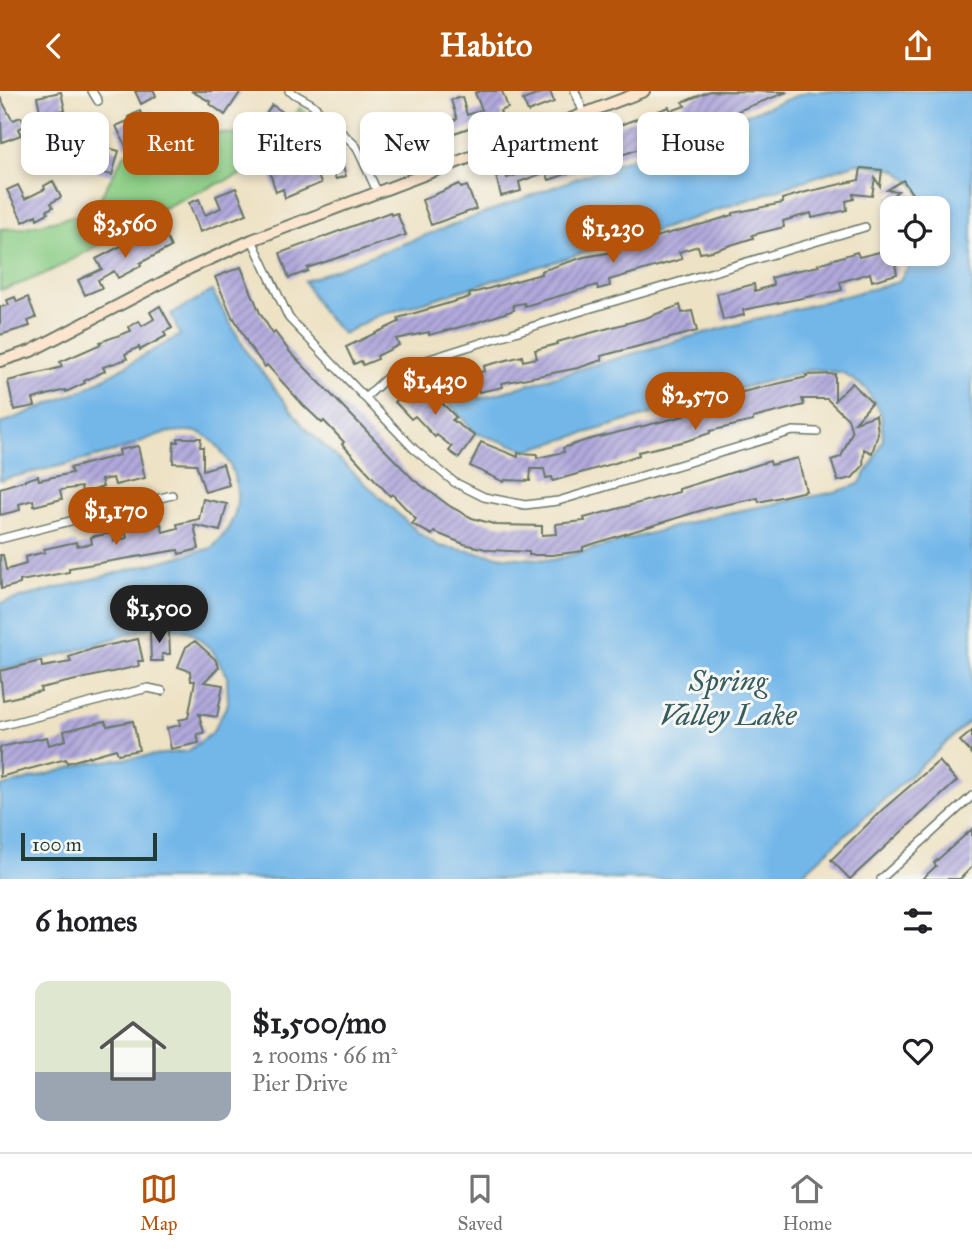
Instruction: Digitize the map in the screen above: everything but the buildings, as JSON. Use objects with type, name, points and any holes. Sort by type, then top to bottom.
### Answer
[{"type":"street","points":[[92,91],[98,101]]},
{"type":"street","points":[[289,91],[312,104],[356,146],[377,191]]},
{"type":"street","points":[[575,91],[583,112]]},
{"type":"street","points":[[589,112],[644,91]]},
{"type":"street","points":[[0,361],[31,351],[190,268],[252,240],[468,157]]},
{"type":"street","points":[[365,398],[395,370],[588,309],[865,227]]},
{"type":"street","points":[[252,240],[289,318],[414,449],[454,482],[485,498],[525,505],[558,501],[793,431],[817,432]]},
{"type":"street","points":[[0,539],[172,495]]},
{"type":"street","points":[[0,726],[148,688],[162,691]]},
{"type":"street","points":[[881,879],[972,796]]},
{"type":"green space","points":[[219,133],[233,134],[233,175],[241,175],[156,212],[46,273],[0,290],[0,229],[23,228],[86,213],[99,200],[123,157],[123,175],[219,175]]},
{"type":"water","name":"Spring Valley Lake","points":[[809,91],[972,91],[972,719],[797,879],[0,879],[0,787],[89,763],[188,751],[212,733],[228,703],[227,675],[212,650],[190,632],[160,624],[68,653],[0,670],[0,603],[212,548],[231,524],[237,506],[232,470],[222,452],[199,432],[159,434],[126,448],[0,480],[0,424],[81,391],[180,335],[171,314],[212,291],[248,354],[305,428],[420,534],[439,546],[505,557],[553,560],[717,515],[835,492],[859,484],[883,439],[881,413],[865,388],[843,373],[814,369],[528,450],[475,433],[439,392],[476,380],[479,399],[686,338],[898,282],[909,266],[950,266],[950,196],[920,196],[915,186],[896,170],[857,163],[658,230],[375,317],[343,334],[322,312],[304,281],[586,175],[623,175],[623,161],[637,156],[637,175],[749,175],[749,114]]}]
